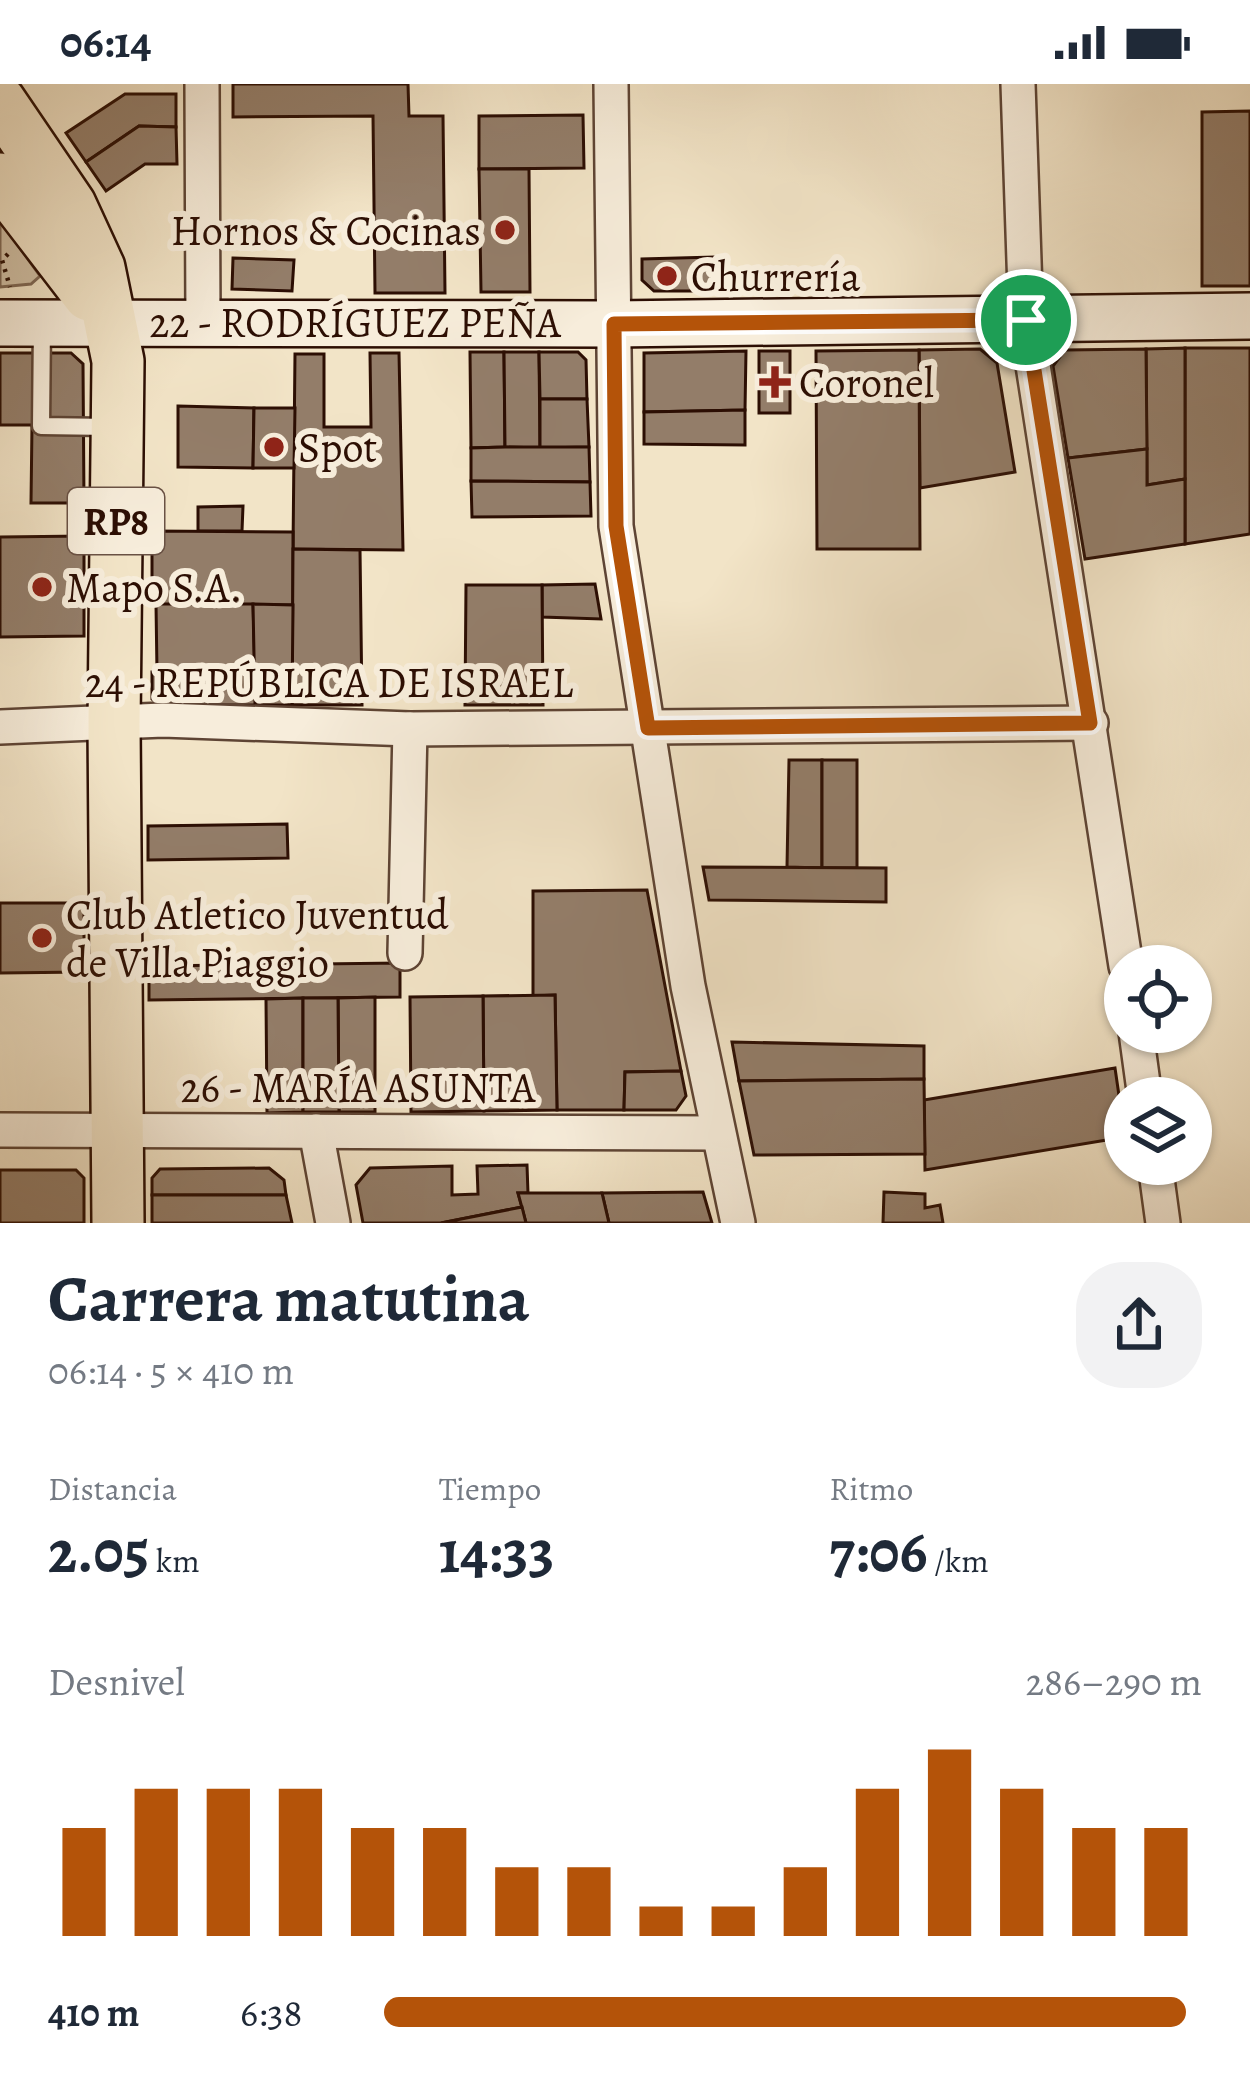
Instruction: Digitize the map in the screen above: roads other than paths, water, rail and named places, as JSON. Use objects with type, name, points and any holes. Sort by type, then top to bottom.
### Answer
[{"type":"main road","name":"RP8","points":[[0,102],[70,205],[99,268],[118,361],[113,724],[118,1223]]},
{"type":"main road","points":[[4,182],[26,238],[107,320]]},
{"type":"street","points":[[202,84],[203,323]]},
{"type":"street","points":[[611,84],[616,526],[716,1133],[738,1223]]},
{"type":"street","points":[[1018,84],[1026,320],[1123,945]]},
{"type":"street","name":"22 - RODRÍGUEZ PEÑA","points":[[0,294],[38,295],[107,320]]},
{"type":"street","name":"22 - RODRÍGUEZ PEÑA","points":[[21,322],[614,324],[1250,316]]},
{"type":"street","name":"24 - REPÚBLICA DE ISRAEL","points":[[0,728],[163,721],[410,729],[1090,723]]},
{"type":"street","points":[[406,953],[410,729]]},
{"type":"street","name":"26 - MARÍA ASUNTA","points":[[0,1130],[716,1133]]},
{"type":"street","points":[[316,1131],[333,1223]]},
{"type":"street","points":[[1158,1185],[1163,1223]]},
{"type":"lane","points":[[21,322],[41,426],[117,427]]},
{"type":"place","name":"Hornos & Cocinas","points":[[505,230]]},
{"type":"place","name":"Churrería","points":[[667,276]]},
{"type":"place","name":"Coronel","points":[[775,382]]},
{"type":"place","name":"Spot","points":[[274,447]]},
{"type":"place","name":"Mapo S.A.","points":[[42,587]]},
{"type":"place","name":"Club Atletico Juventud de Villa Piaggio","points":[[42,938]]}]
